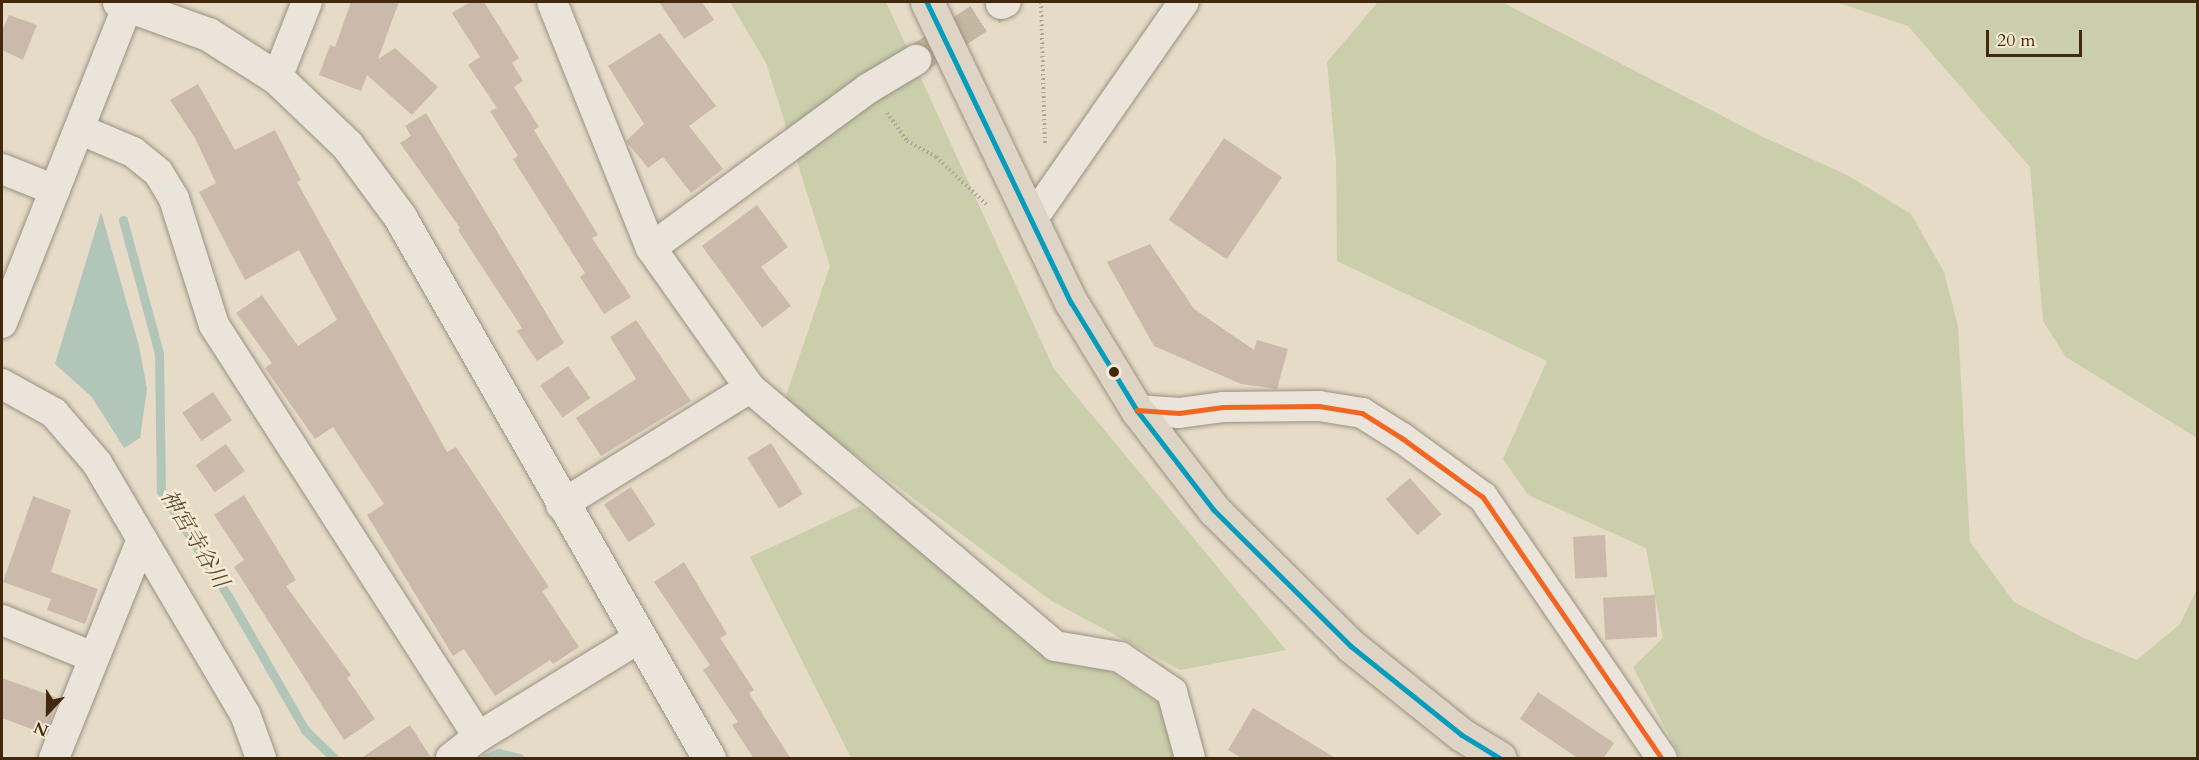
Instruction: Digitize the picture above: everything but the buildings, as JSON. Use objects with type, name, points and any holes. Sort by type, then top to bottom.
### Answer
[{"type":"highway","points":[[927,2],[1039,210],[1071,302],[1137,410],[1214,510],[1351,646],[1462,735],[1500,759]]},
{"type":"street","points":[[277,78],[308,2]]},
{"type":"street","points":[[552,2],[651,248],[750,388],[1055,646],[1120,657],[1172,692],[1190,759]]},
{"type":"street","points":[[1039,210],[1184,2]]},
{"type":"street","points":[[2,323],[126,3],[208,34],[277,78],[347,145],[400,216],[561,505],[709,759]]},
{"type":"street","points":[[651,248],[868,88],[916,60]]},
{"type":"street","points":[[79,129],[133,152],[158,172],[178,210],[214,325],[478,737]]},
{"type":"street","points":[[2,169],[55,190]]},
{"type":"street","points":[[2,384],[54,412],[97,463],[141,542],[244,714],[261,759]]},
{"type":"street","points":[[561,505],[750,388]]},
{"type":"street","points":[[1137,410],[1179,413],[1222,407],[1319,406],[1362,412],[1402,438],[1483,497],[1662,759]]},
{"type":"street","points":[[54,759],[141,542]]},
{"type":"street","points":[[2,620],[93,657]]},
{"type":"street","points":[[451,759],[478,737],[639,638]]},
{"type":"path","points":[[1039,210],[1041,2]]},
{"type":"path","points":[[868,88],[907,141],[936,157],[993,211]]},
{"type":"green space","points":[[730,2],[886,2],[1054,369],[1286,650],[1180,670],[1050,600],[784,402],[830,266],[766,63]]},
{"type":"green space","points":[[1378,2],[1502,2],[1763,137],[1849,176],[1911,214],[1944,272],[1958,326],[1970,542],[2014,602],[2084,638],[2137,660],[2180,624],[2197,589],[2197,758],[1681,758],[1633,667],[1663,638],[1646,548],[1528,495],[1503,459],[1547,361],[1337,261],[1336,161],[1327,62]]},
{"type":"green space","points":[[1836,2],[2197,2],[2197,438],[2066,357],[2043,321],[2030,167],[1908,26]]},
{"type":"green space","points":[[860,506],[1160,704],[1180,758],[851,758],[750,557]]},
{"type":"shaded area","points":[[101,212],[139,346],[147,389],[140,438],[124,448],[92,397],[55,364]]},
{"type":"waterway","name":"神宮寺谷川","points":[[123,220],[159,353],[161,491],[228,596],[305,730],[334,758]]},
{"type":"waterway","name":"神宮寺谷川","points":[[486,758],[499,753],[519,758]]},
{"type":"tunnel","points":[[916,60],[1001,4]]},
{"type":"transit line","points":[[927,2],[1071,302],[1137,410],[1214,510],[1351,646],[1462,735],[1500,758]]},
{"type":"transit line","points":[[1137,410],[1179,413],[1223,407],[1319,406],[1362,413],[1402,438],[1483,497],[1662,758]]}]
